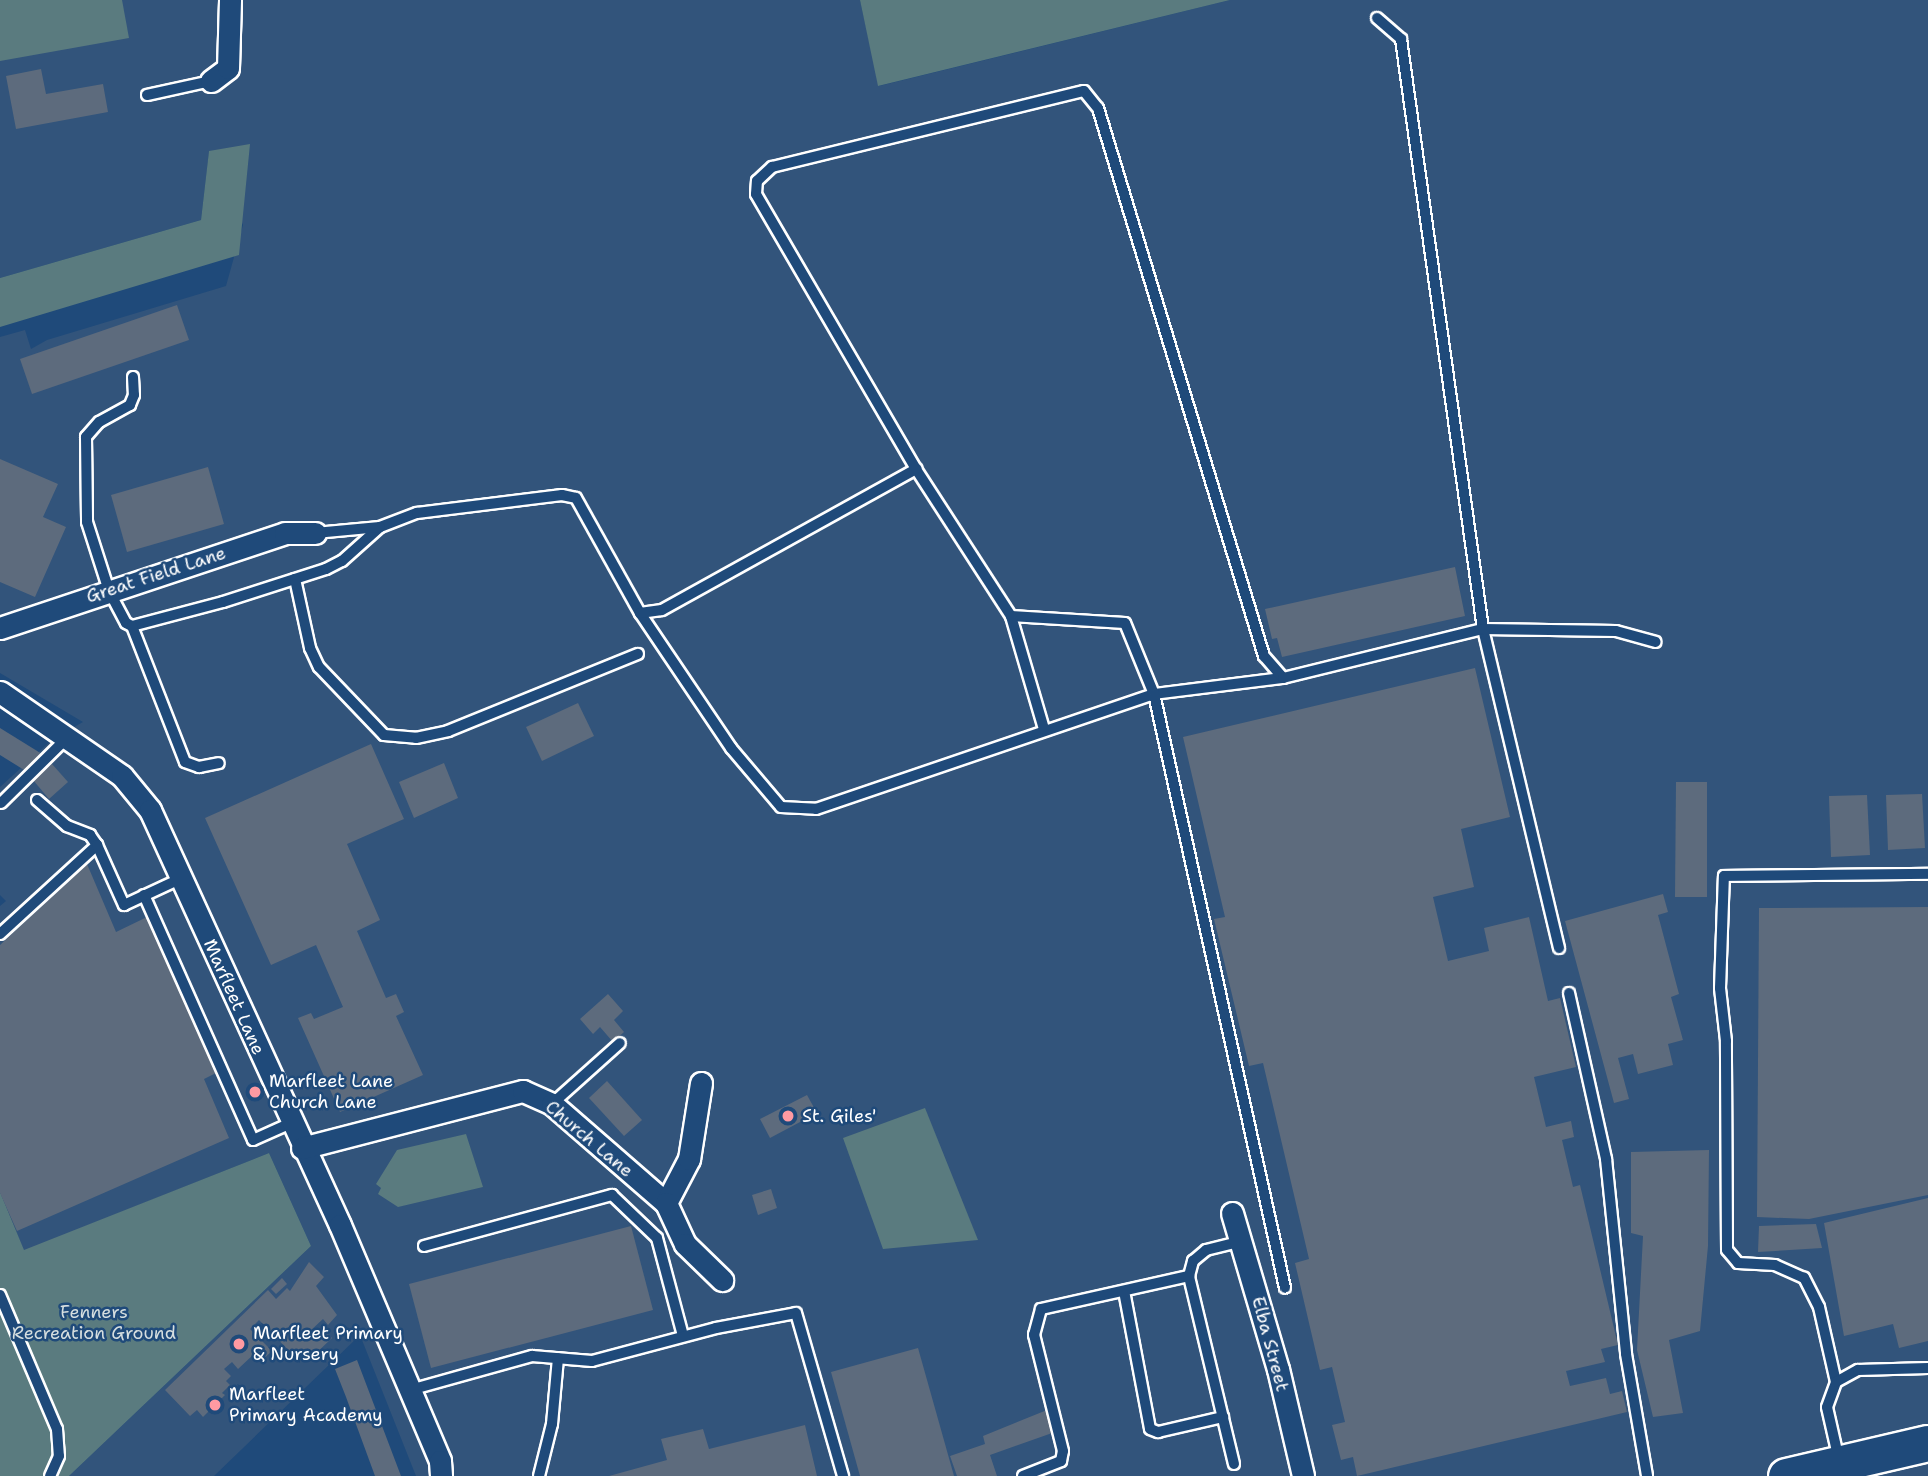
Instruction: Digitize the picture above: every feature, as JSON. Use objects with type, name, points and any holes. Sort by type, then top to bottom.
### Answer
[{"type":"highway","points":[[1786,1476],[1928,1443]]},
{"type":"street","points":[[211,81],[228,68],[230,0]]},
{"type":"street","name":"Great Field Lane","points":[[0,628],[285,533],[315,533]]},
{"type":"street","name":"Marfleet Lane","points":[[0,692],[69,736],[122,776],[150,810],[410,1390],[440,1461],[441,1476]]},
{"type":"street","points":[[666,1203],[689,1159],[701,1083]]},
{"type":"street","name":"Church Lane","points":[[302,1148],[523,1091],[552,1104],[666,1203],[685,1244],[722,1280]]},
{"type":"street","name":"Elba Street","points":[[1233,1213],[1303,1476]]},
{"type":"lane","points":[[1377,18],[1401,39],[1483,629],[1559,948]]},
{"type":"lane","points":[[147,95],[211,81]]},
{"type":"lane","points":[[1044,729],[1011,616],[916,470],[756,194],[757,181],[772,167],[1084,91],[1098,108],[1264,656],[1283,678]]},
{"type":"lane","points":[[133,377],[134,395],[130,405],[99,422],[86,437],[87,522],[109,590],[132,626],[185,762],[199,767],[219,762]]},
{"type":"lane","points":[[640,613],[662,610],[916,470]]},
{"type":"lane","points":[[315,533],[380,527],[417,513],[562,495],[576,498],[640,613],[731,748],[781,807],[816,809],[1044,729],[1154,694],[1283,678],[1483,629],[1616,631],[1656,642]]},
{"type":"lane","points":[[132,626],[295,579],[342,561],[380,527]]},
{"type":"lane","points":[[295,579],[310,648],[319,667],[384,734],[416,738],[447,731],[638,654]]},
{"type":"lane","points":[[1011,616],[1125,623],[1154,694],[1285,1288]]},
{"type":"lane","points":[[1,803],[69,736]]},
{"type":"lane","points":[[37,800],[67,826],[90,835],[124,905],[182,878]]},
{"type":"lane","points":[[0,934],[97,845]]},
{"type":"lane","points":[[1839,1463],[1827,1407],[1836,1382],[1819,1307],[1804,1278],[1775,1265],[1738,1263],[1727,1250],[1726,1041],[1720,989],[1724,876],[1928,874]]},
{"type":"lane","points":[[144,895],[253,1140],[291,1123]]},
{"type":"lane","points":[[1569,993],[1606,1159],[1626,1354],[1647,1476]]},
{"type":"lane","points":[[552,1104],[620,1043]]},
{"type":"lane","points":[[424,1245],[612,1195],[657,1238],[682,1336]]},
{"type":"lane","points":[[1234,1464],[1189,1276],[1193,1261],[1206,1250],[1241,1241]]},
{"type":"lane","points":[[1023,1476],[1061,1461],[1063,1451],[1034,1335],[1035,1316],[1041,1309],[1189,1276]]},
{"type":"lane","points":[[1124,1291],[1150,1429],[1158,1432],[1223,1417]]},
{"type":"lane","points":[[0,1295],[57,1429],[59,1456],[50,1476]]},
{"type":"lane","points":[[410,1390],[532,1356],[592,1362],[682,1336],[796,1313],[843,1476]]},
{"type":"lane","points":[[539,1476],[552,1424],[558,1358]]},
{"type":"lane","points":[[1836,1382],[1858,1370],[1928,1368]]},
{"type":"shaded area","points":[[0,0],[860,0],[879,86],[1230,0],[1928,0],[1928,1476],[416,1476],[360,1335],[214,1476],[69,1476],[311,1246],[269,1153],[24,1251],[0,1192],[0,906],[6,901],[0,895],[0,787],[53,739],[83,722],[0,673],[0,337],[25,330],[31,349],[47,340],[226,286],[243,225],[209,152],[201,220],[0,278]]},
{"type":"green space","points":[[0,0],[122,0],[129,38],[0,61]]},
{"type":"green space","points":[[860,0],[1230,0],[878,86]]},
{"type":"green space","points":[[250,144],[239,255],[0,327],[0,278],[201,220],[209,151]]},
{"type":"green space","points":[[925,1108],[978,1240],[883,1249],[843,1138]]},
{"type":"green space","points":[[466,1134],[483,1187],[398,1207],[378,1194],[381,1188],[376,1184],[397,1150]]},
{"type":"green space","name":"Fenners Recreation Ground","points":[[269,1153],[311,1246],[69,1476],[0,1476],[0,1192],[24,1250]]},
{"type":"building","points":[[41,69],[46,94],[103,84],[108,112],[16,129],[6,76]]},
{"type":"building","points":[[177,305],[189,340],[32,394],[20,359]]},
{"type":"building","points":[[0,459],[58,484],[43,517],[66,527],[35,597],[0,582]]},
{"type":"building","points":[[208,467],[224,524],[127,552],[111,495]]},
{"type":"building","points":[[1455,567],[1465,616],[1282,657],[1277,638],[1272,639],[1265,609]]},
{"type":"building","points":[[1475,668],[1510,817],[1461,829],[1474,887],[1433,897],[1448,961],[1489,951],[1484,928],[1529,917],[1548,1001],[1560,998],[1576,1067],[1534,1077],[1546,1127],[1571,1121],[1574,1137],[1562,1140],[1573,1187],[1580,1185],[1618,1345],[1601,1349],[1605,1362],[1566,1371],[1570,1386],[1606,1378],[1610,1394],[1622,1391],[1627,1412],[1357,1476],[1353,1457],[1341,1460],[1332,1425],[1345,1422],[1332,1367],[1320,1370],[1295,1263],[1309,1259],[1263,1063],[1249,1066],[1214,919],[1225,917],[1183,737]]},
{"type":"building","points":[[578,703],[594,736],[542,761],[526,727]]},
{"type":"building","points":[[0,728],[42,754],[29,773],[0,755]]},
{"type":"building","points":[[371,744],[404,819],[347,844],[380,920],[357,931],[386,998],[396,994],[404,1012],[396,1016],[423,1075],[340,1112],[298,1018],[311,1013],[314,1019],[343,1007],[316,945],[271,965],[205,818]]},
{"type":"building","points":[[444,763],[458,798],[414,818],[399,782]]},
{"type":"building","points":[[52,764],[68,782],[49,799],[33,780]]},
{"type":"building","points":[[1676,782],[1707,782],[1707,897],[1675,897]]},
{"type":"building","points":[[1922,794],[1925,848],[1888,850],[1886,795]]},
{"type":"building","points":[[1867,795],[1870,855],[1831,857],[1829,796]]},
{"type":"building","points":[[87,864],[116,932],[147,917],[218,1072],[204,1079],[229,1138],[17,1231],[0,1193],[0,945]]},
{"type":"building","points":[[1663,894],[1668,912],[1658,915],[1679,994],[1671,997],[1683,1040],[1668,1044],[1673,1065],[1638,1074],[1633,1054],[1618,1058],[1629,1099],[1614,1103],[1565,921]]},
{"type":"building","points":[[1928,907],[1928,1195],[1809,1219],[1757,1217],[1759,908]]},
{"type":"building","points":[[608,994],[623,1011],[614,1020],[624,1032],[613,1042],[600,1027],[593,1034],[580,1019]]},
{"type":"building","points":[[607,1081],[642,1120],[624,1136],[589,1098]]},
{"type":"building","name":"St. Giles'","points":[[807,1095],[817,1113],[770,1138],[760,1119]]},
{"type":"building","points":[[1709,1150],[1708,1246],[1700,1331],[1669,1340],[1683,1413],[1653,1417],[1637,1350],[1643,1236],[1631,1233],[1631,1152]]},
{"type":"building","points":[[771,1189],[777,1208],[758,1215],[752,1195]]},
{"type":"building","points":[[1928,1198],[1928,1341],[1899,1348],[1893,1324],[1844,1336],[1824,1223]]},
{"type":"building","points":[[1816,1224],[1822,1248],[1758,1252],[1759,1226]]},
{"type":"building","points":[[631,1226],[653,1310],[431,1368],[409,1284]]},
{"type":"building","name":"Marfleet Primary & Nursery","points":[[309,1262],[324,1277],[316,1286],[337,1315],[328,1325],[323,1319],[309,1332],[315,1337],[323,1329],[332,1338],[308,1361],[302,1355],[297,1359],[259,1320],[250,1329],[272,1351],[260,1362],[253,1355],[238,1369],[232,1362],[224,1369],[231,1376],[226,1381],[230,1385],[222,1393],[225,1395],[203,1417],[197,1410],[190,1416],[165,1390],[268,1290],[276,1299],[287,1288],[290,1291]]},
{"type":"building","name":"Marfleet Primary & Nursery","points":[[282,1278],[287,1284],[276,1294],[271,1289]]},
{"type":"building","points":[[918,1348],[954,1476],[860,1476],[831,1372]]},
{"type":"building","points":[[357,1360],[401,1476],[375,1476],[335,1369]]},
{"type":"building","points":[[1047,1410],[1055,1432],[990,1455],[997,1476],[957,1476],[950,1456],[985,1444],[983,1436]]},
{"type":"building","points":[[805,1425],[817,1476],[609,1476],[667,1460],[661,1439],[703,1429],[709,1449]]},
{"type":"place","name":"Marfleet Lane Church Lane","points":[[255,1092]]},
{"type":"place","name":"St. Giles'","points":[[788,1116]]},
{"type":"place","name":"Marfleet Primary & Nursery","points":[[239,1344]]},
{"type":"place","name":"Marfleet Primary Academy","points":[[215,1405]]}]
